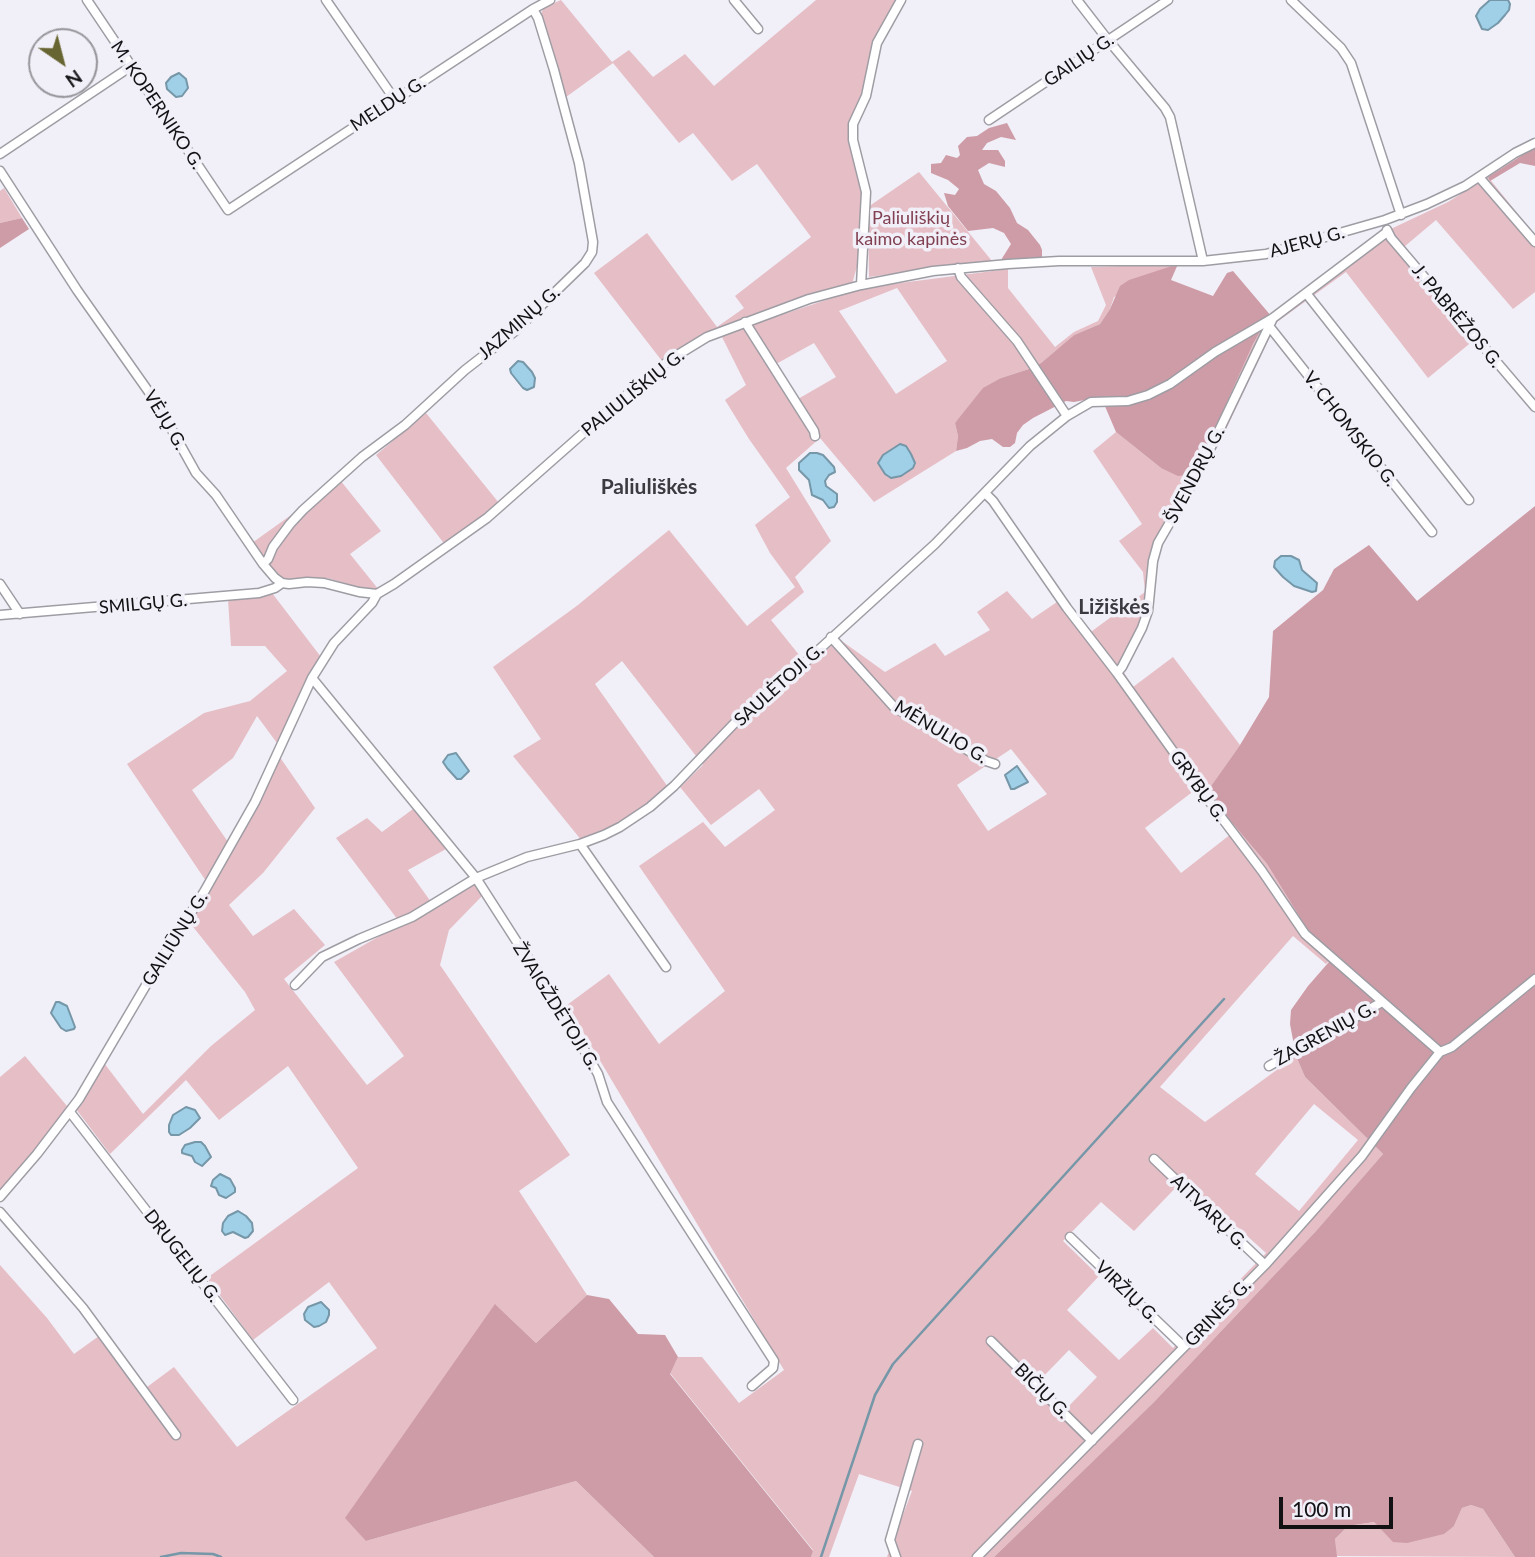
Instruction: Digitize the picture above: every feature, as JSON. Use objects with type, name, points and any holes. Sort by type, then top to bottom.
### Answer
[{"type":"street","name":"M. KOPERNIKO G.","points":[[87,0],[228,210]]},
{"type":"street","points":[[326,0],[395,100]]},
{"type":"street","points":[[734,0],[758,29]]},
{"type":"street","points":[[861,285],[866,192],[853,140],[853,124],[866,96],[877,44],[901,0]]},
{"type":"street","points":[[1077,0],[1166,108],[1203,261]]},
{"type":"street","name":"GAILIŲ G.","points":[[989,120],[1168,0]]},
{"type":"street","points":[[1291,0],[1341,48],[1351,63],[1401,215]]},
{"type":"street","name":"MELDŲ G.","points":[[228,210],[545,1]]},
{"type":"street","name":"JAZMINŲ G.","points":[[262,564],[303,510],[362,457],[405,425],[465,370],[514,332],[585,263],[592,252],[593,242],[579,163],[554,70],[533,9]]},
{"type":"street","points":[[0,154],[130,67]]},
{"type":"street","name":"AJERŲ G.","points":[[1059,261],[1203,261],[1266,254],[1401,215],[1448,194],[1535,143]]},
{"type":"street","name":"VĖJŲ G.","points":[[0,171],[77,290],[158,405],[196,472],[216,495],[262,564],[282,583]]},
{"type":"street","points":[[1479,177],[1535,242]]},
{"type":"street","points":[[1385,220],[1387,232]]},
{"type":"street","name":"ŠVENDRŲ G.","points":[[1117,673],[1142,628],[1148,611],[1153,561],[1158,543],[1192,484],[1271,322],[1387,232]]},
{"type":"street","name":"J. PABRĖŽOS G.","points":[[1387,232],[1535,407]]},
{"type":"street","name":"PALIULIŠKIŲ G.","points":[[321,662],[377,594],[487,518],[632,390],[671,359],[707,337],[809,299],[861,285],[958,268],[1059,261]]},
{"type":"street","points":[[958,268],[961,277],[1017,341],[1067,416]]},
{"type":"street","points":[[1306,293],[1469,500]]},
{"type":"street","name":"SAULĖTOJI G.","points":[[295,985],[322,957],[412,917],[476,878],[527,857],[604,835],[650,807],[722,738],[751,706],[801,666],[935,544],[1030,446],[1067,416],[1091,402],[1128,401],[1147,396],[1170,384],[1215,352],[1271,322]]},
{"type":"street","name":"V. CHOMSKIO G.","points":[[1271,322],[1432,532]]},
{"type":"street","points":[[745,323],[815,436]]},
{"type":"street","name":"GRYBŲ G.","points":[[985,493],[1262,871],[1305,934],[1440,1052]]},
{"type":"street","points":[[282,583],[324,583],[377,594]]},
{"type":"street","name":"SMILGŲ G.","points":[[0,615],[259,593],[282,583]]},
{"type":"street","points":[[0,584],[20,614]]},
{"type":"street","name":"MĖNULIO G.","points":[[831,637],[894,707],[995,764]]},
{"type":"street","name":"GAILIŪNŲ G.","points":[[0,1197],[71,1112],[204,892],[255,802],[321,662]]},
{"type":"street","name":"ŽVAIGŽDĖTOJI G.","points":[[312,678],[476,878],[547,985],[598,1073],[607,1102],[774,1361],[773,1368],[752,1386]]},
{"type":"street","points":[[580,844],[666,967]]},
{"type":"street","name":"GRINĖS G.","points":[[977,1557],[1265,1265],[1362,1156],[1440,1052],[1452,1046],[1535,979]]},
{"type":"street","name":"ŽAGRENIŲ G.","points":[[1269,1066],[1382,1002]]},
{"type":"street","name":"DRUGELIŲ G.","points":[[71,1112],[293,1401]]},
{"type":"street","name":"AITVARŲ G.","points":[[1154,1160],[1265,1265]]},
{"type":"street","points":[[0,1212],[83,1308],[176,1435]]},
{"type":"street","name":"VIRŽIŲ G.","points":[[1070,1237],[1184,1347]]},
{"type":"street","name":"BIČIŲ G.","points":[[992,1341],[1092,1441]]},
{"type":"street","points":[[896,1557],[890,1540],[918,1444]]},
{"type":"green space","points":[[561,0],[612,62],[629,50],[653,77],[685,54],[714,86],[816,0],[897,0],[876,39],[862,94],[852,119],[863,205],[860,256],[852,284],[797,299],[704,335],[662,361],[594,273],[647,233],[717,327],[744,308],[735,296],[811,237],[757,164],[732,181],[693,133],[679,143],[613,63],[566,97],[541,17],[545,7]]},
{"type":"green space","name":"Paliuliškių kaimo kapinės","points":[[919,172],[992,261],[869,277],[868,207]]},
{"type":"green space","points":[[1488,177],[1535,235],[1535,292],[1513,309],[1436,220],[1398,252],[1474,340],[1428,378],[1346,272],[1277,322],[1218,446],[1160,548],[1148,624],[1123,671],[1133,687],[1173,657],[1240,745],[1211,786],[1211,798],[1267,864],[1307,929],[1335,955],[1326,964],[1293,936],[1160,1087],[1205,1122],[1296,1056],[1305,1077],[1383,1154],[1316,1231],[1153,1403],[994,1557],[887,1557],[912,1491],[859,1474],[829,1557],[811,1557],[813,1550],[670,1373],[678,1357],[702,1357],[739,1403],[784,1370],[567,1005],[609,974],[659,1044],[725,991],[639,866],[703,822],[725,847],[775,810],[759,789],[711,825],[680,787],[703,765],[622,661],[595,684],[668,787],[631,816],[582,841],[513,756],[541,739],[493,667],[578,605],[669,530],[747,626],[795,587],[770,553],[755,525],[790,497],[725,400],[746,385],[721,335],[862,288],[1008,269],[1008,288],[1055,347],[1074,332],[1098,321],[1106,305],[1091,267],[1178,264],[1114,297],[1100,324],[1074,335],[1041,363],[1001,378],[955,423],[958,436],[956,451],[874,502],[820,438],[786,468],[831,541],[795,577],[804,592],[771,620],[808,666],[839,639],[885,672],[935,643],[945,656],[990,630],[977,612],[1007,591],[1032,619],[1057,602],[1084,637],[1145,592],[1143,572],[1119,541],[1142,524],[1093,451],[1116,432],[1161,468],[1272,317],[1378,235],[1448,202]],"holes":[[[897,288],[947,361],[896,394],[839,311]],[[814,343],[836,377],[798,399],[776,364]],[[900,444],[906,446],[914,459],[913,468],[901,476],[891,478],[881,469],[883,455]],[[1011,749],[1047,794],[988,831],[957,785]],[[1195,790],[1231,834],[1181,873],[1145,828]],[[1314,1104],[1358,1140],[1299,1211],[1255,1174]],[[1184,1179],[1266,1253],[1173,1348],[1153,1328],[1119,1360],[1067,1310],[1099,1276],[1063,1241],[1101,1202],[1134,1231]],[[1069,1350],[1097,1377],[1065,1410],[1037,1383]]]},
{"type":"green space","points":[[4,188],[22,218],[0,223],[0,191]]},
{"type":"green space","points":[[426,413],[499,503],[446,546],[376,455]]},
{"type":"green space","points":[[340,480],[381,531],[350,554],[379,590],[375,592],[327,578],[282,579],[272,572],[252,543]]},
{"type":"green space","points":[[272,593],[321,657],[277,743],[257,716],[233,758],[192,790],[228,842],[206,881],[127,764],[204,713],[250,701],[287,671],[265,646],[231,646],[228,599]]},
{"type":"green space","points":[[279,756],[315,808],[263,873],[229,905],[253,936],[294,909],[325,945],[284,979],[367,1085],[404,1056],[334,962],[401,924],[336,838],[367,818],[382,832],[413,809],[446,849],[408,870],[434,906],[474,883],[482,896],[449,930],[440,965],[570,1155],[519,1191],[587,1295],[536,1343],[496,1305],[366,1541],[576,1481],[654,1557],[0,1557],[0,1265],[47,1318],[74,1354],[99,1336],[139,1393],[174,1367],[237,1447],[377,1348],[329,1282],[253,1340],[207,1278],[358,1168],[288,1066],[219,1120],[186,1080],[110,1154],[76,1109],[104,1063],[143,1114],[211,1046],[255,1010],[245,992],[190,923]]},
{"type":"green space","points":[[25,1056],[67,1106],[45,1141],[0,1192],[0,1077]]},
{"type":"green space","points":[[1471,1505],[1483,1509],[1515,1557],[1336,1556],[1335,1539],[1348,1526],[1374,1522],[1393,1541],[1454,1526],[1462,1508]]},
{"type":"shaded area","points":[[1007,123],[1016,140],[1001,137],[987,143],[982,150],[998,150],[1005,161],[1005,167],[989,163],[978,170],[984,184],[996,191],[1010,208],[1017,223],[1028,230],[1040,245],[1042,258],[1001,260],[1011,244],[1004,233],[993,228],[968,231],[948,206],[944,193],[955,195],[959,189],[948,180],[931,173],[931,164],[941,163],[946,155],[957,158],[960,155],[958,146],[967,137],[977,136],[989,128]]},
{"type":"shaded area","points":[[1535,147],[1535,166],[1520,163],[1490,181],[1488,177]]},
{"type":"shaded area","points":[[22,218],[29,229],[0,248],[0,223]]},
{"type":"shaded area","points":[[1178,264],[1171,280],[1213,296],[1227,273],[1233,271],[1272,317],[1252,346],[1207,446],[1186,475],[1178,476],[1161,468],[1116,432],[1101,397],[1066,401],[1033,418],[1023,425],[1017,433],[1015,443],[1010,447],[1003,447],[992,439],[956,451],[958,436],[955,423],[983,388],[1001,378],[1032,368],[1074,335],[1100,324],[1120,286],[1129,280]]},
{"type":"shaded area","points":[[1535,506],[1535,1557],[1515,1557],[1483,1509],[1471,1505],[1462,1508],[1454,1526],[1444,1534],[1407,1543],[1393,1542],[1374,1522],[1348,1526],[1335,1539],[1337,1557],[994,1557],[1153,1403],[1316,1231],[1383,1154],[1305,1077],[1296,1056],[1290,1024],[1291,1010],[1335,955],[1307,929],[1267,864],[1211,798],[1211,786],[1269,697],[1273,631],[1323,590],[1334,569],[1369,545],[1417,601]]},
{"type":"shaded area","points":[[587,1295],[609,1299],[638,1334],[665,1335],[678,1357],[670,1374],[813,1551],[811,1557],[654,1557],[576,1481],[366,1541],[345,1518],[495,1304],[536,1343]]},
{"type":"water","points":[[1490,0],[1508,0],[1509,10],[1498,23],[1488,30],[1482,29],[1476,16]]},
{"type":"water","points":[[179,73],[186,79],[188,88],[182,96],[176,97],[167,89],[166,83]]},
{"type":"water","points":[[518,361],[523,362],[532,372],[535,378],[534,387],[527,390],[523,388],[511,373],[510,369]]},
{"type":"water","points":[[900,444],[906,446],[915,463],[913,468],[901,476],[891,478],[878,463],[883,455]]},
{"type":"water","points":[[810,453],[823,455],[834,467],[835,472],[825,481],[826,486],[837,494],[834,507],[829,508],[823,500],[812,495],[809,480],[799,470],[799,463]]},
{"type":"water","points":[[1281,556],[1291,556],[1299,560],[1302,570],[1317,583],[1316,591],[1294,586],[1283,577],[1274,567],[1275,561]]},
{"type":"water","points":[[456,753],[469,771],[461,779],[457,779],[443,762],[448,755]]},
{"type":"water","points":[[1017,766],[1028,782],[1011,789],[1005,775]]},
{"type":"water","points":[[56,1002],[67,1006],[74,1029],[66,1031],[61,1028],[51,1013]]},
{"type":"water","points":[[186,1107],[195,1110],[200,1118],[179,1135],[171,1135],[169,1125],[173,1115]]},
{"type":"water","points":[[201,1142],[211,1157],[202,1166],[195,1162],[192,1156],[182,1153],[185,1145]]},
{"type":"water","points":[[220,1174],[230,1179],[235,1188],[235,1192],[226,1198],[211,1186]]},
{"type":"water","points":[[238,1211],[252,1223],[253,1231],[245,1238],[233,1232],[225,1235],[222,1231],[228,1216]]},
{"type":"water","points":[[321,1302],[329,1310],[329,1315],[326,1322],[314,1327],[305,1320],[304,1314],[308,1307]]},
{"type":"waterway","points":[[821,1557],[875,1395],[893,1364],[1224,999]]},
{"type":"waterway","points":[[161,1557],[181,1553],[213,1554],[221,1557]]},
{"type":"district","name":"Paliuliškės","points":[[649,487]]},
{"type":"district","name":"Ližiškės","points":[[1114,607]]}]
